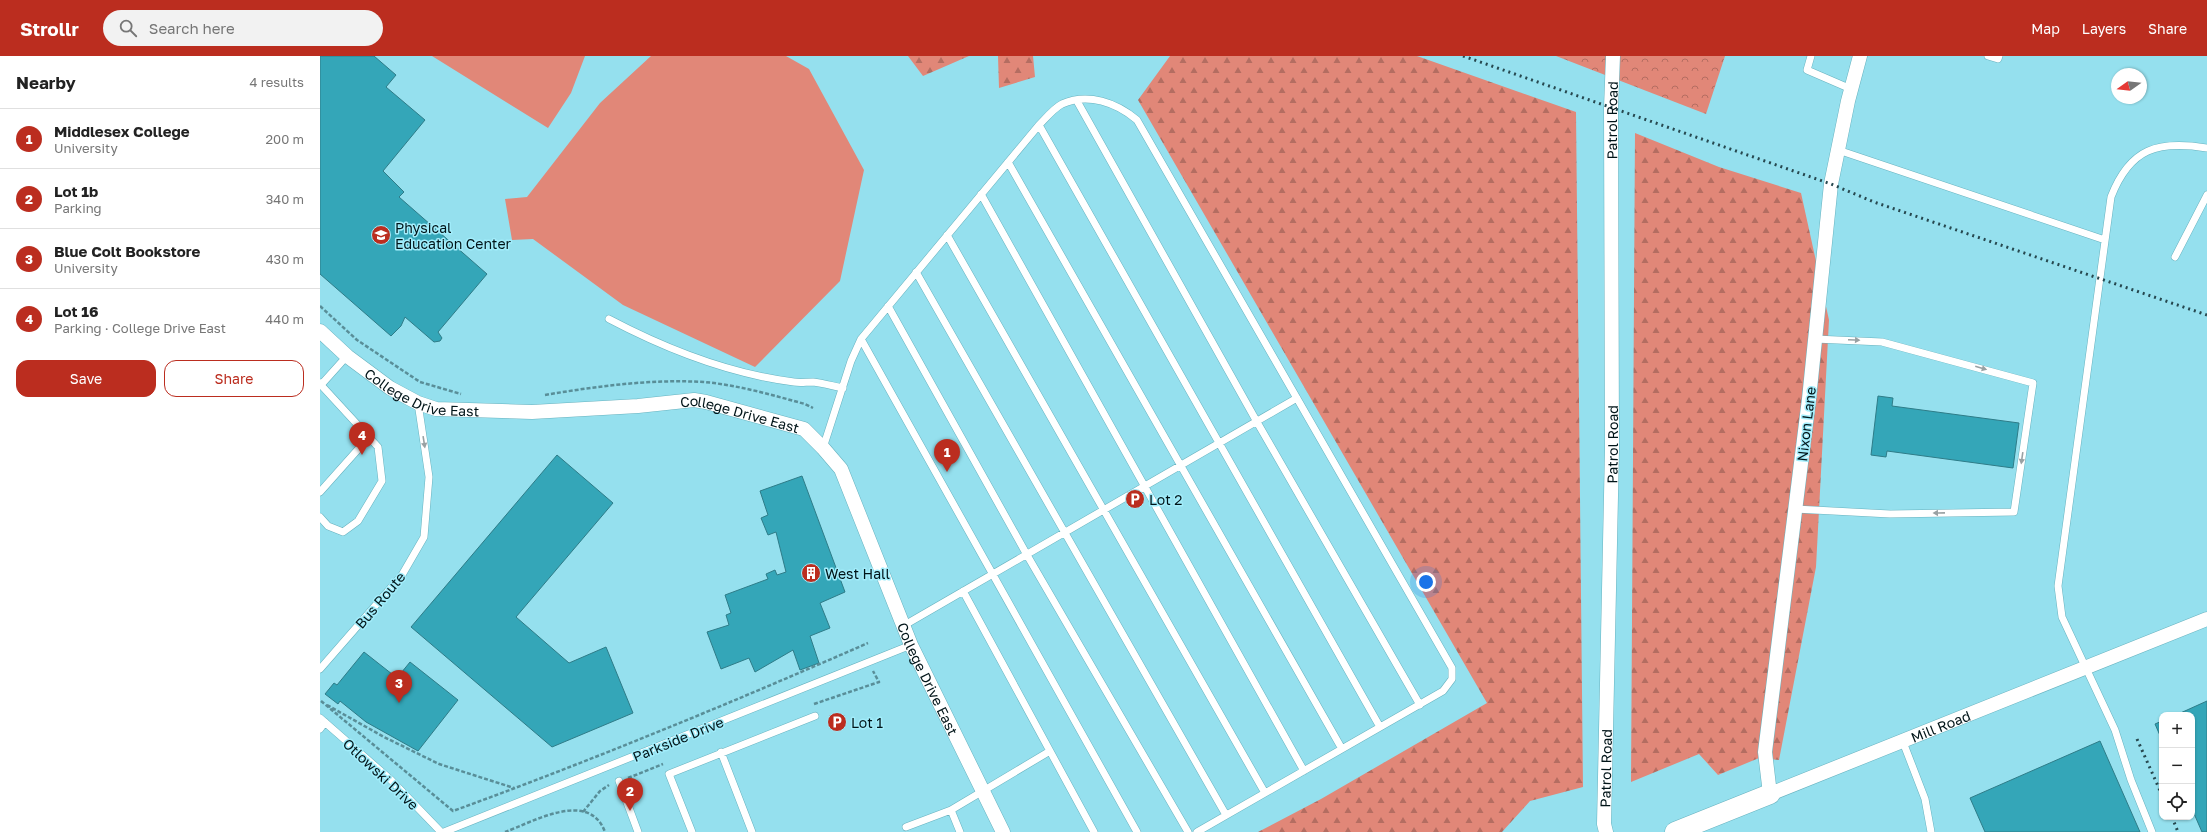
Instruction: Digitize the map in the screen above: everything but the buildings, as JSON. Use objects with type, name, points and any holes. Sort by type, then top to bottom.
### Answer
[{"type":"street","name":"Patrol Road","points":[[1606,832],[1605,816],[1612,449],[1611,108],[1613,56]]},
{"type":"street","name":"Nixon Lane","points":[[1770,794],[1765,752],[1815,339],[1831,184],[1860,56]]},
{"type":"street","name":"College Drive East","points":[[320,331],[348,356],[390,388],[418,403],[436,409],[532,412],[638,406],[694,400],[742,411],[804,429],[823,448],[841,470],[911,644],[1003,832]]},
{"type":"street","name":"Mill Road","points":[[1674,832],[2086,669],[2207,619]]},
{"type":"lane","points":[[1812,56],[1807,70],[1852,89]]},
{"type":"lane","points":[[1988,56],[1998,59],[1999,56]]},
{"type":"lane","points":[[823,448],[861,339],[1039,125],[1061,104],[1077,101],[1104,100],[1127,112],[1137,120],[1452,668],[1452,679],[1443,691],[1197,832]]},
{"type":"lane","points":[[1077,101],[1257,422],[1420,705]]},
{"type":"lane","points":[[1039,125],[1218,445],[1380,727]]},
{"type":"lane","points":[[2152,832],[2131,780],[2117,734],[2062,617],[2058,586],[2111,197],[2118,180],[2131,163],[2144,152],[2165,145],[2183,144],[2207,148]]},
{"type":"lane","points":[[1838,150],[2105,240]]},
{"type":"lane","points":[[1008,162],[1342,749]]},
{"type":"lane","points":[[981,194],[1304,771]]},
{"type":"lane","points":[[2175,257],[2207,195]]},
{"type":"lane","points":[[947,235],[1265,793]]},
{"type":"lane","points":[[916,272],[1226,815]]},
{"type":"lane","points":[[888,306],[1028,555],[1188,832]]},
{"type":"lane","points":[[610,318],[642,336],[680,352],[729,368],[795,382],[814,382],[843,388]]},
{"type":"lane","points":[[861,339],[1137,832]]},
{"type":"lane","points":[[1795,509],[1890,514],[2014,512],[2033,383],[1882,342],[1815,339]]},
{"type":"lane","points":[[320,517],[328,526],[343,532],[358,521],[382,481],[378,447],[321,384],[348,356]]},
{"type":"lane","points":[[903,626],[1145,488],[1297,398]]},
{"type":"lane","name":"Bus Route","points":[[320,669],[402,575],[424,537],[430,477],[418,403]]},
{"type":"lane","points":[[320,492],[370,437]]},
{"type":"lane","points":[[964,591],[1094,832]]},
{"type":"lane","name":"Parkside Drive","points":[[443,832],[911,644]]},
{"type":"lane","points":[[692,832],[669,774],[721,752],[815,716]]},
{"type":"lane","points":[[320,729],[323,720]]},
{"type":"lane","name":"Otlowski Drive","points":[[323,720],[391,780],[443,832]]},
{"type":"lane","points":[[1903,742],[1925,799],[1931,832]]},
{"type":"lane","points":[[906,827],[951,810],[982,790],[1050,751]]},
{"type":"lane","points":[[721,752],[752,832]]},
{"type":"lane","points":[[619,781],[638,832]]},
{"type":"lane","points":[[951,810],[960,832]]},
{"type":"path","points":[[320,306],[357,340],[420,382],[468,396]]},
{"type":"path","points":[[540,396],[601,386],[658,382],[704,382],[753,390],[805,404],[813,408]]},
{"type":"path","points":[[514,788],[438,764],[384,737],[321,701],[453,811],[514,788],[761,690],[868,643]]},
{"type":"path","points":[[583,812],[600,791],[619,781]]},
{"type":"path","points":[[505,832],[562,811],[573,810],[583,812],[595,818],[603,826],[605,832]]},
{"type":"green space","points":[[432,56],[585,56],[571,93],[548,128]]},
{"type":"green space","points":[[651,56],[786,56],[809,69],[864,170],[840,281],[755,367],[623,305],[533,239],[512,240],[505,199],[527,197],[600,103]]},
{"type":"green space","points":[[908,56],[969,56],[923,76]]},
{"type":"green space","points":[[998,56],[1033,56],[1035,77],[999,88]]},
{"type":"green space","points":[[1170,56],[1417,56],[1576,112],[1583,787],[1530,801],[1502,832],[1258,832],[1321,799],[1487,703],[1138,100]]},
{"type":"green space","points":[[1556,56],[1725,56],[1706,114]]},
{"type":"green space","points":[[1635,133],[1719,167],[1801,193],[1829,320],[1816,567],[1779,760],[1759,758],[1718,775],[1699,754],[1631,782]]},
{"type":"railway","points":[[1463,56],[1831,184],[1874,202],[2207,315]]},
{"type":"railway","points":[[2137,739],[2159,788]]},
{"type":"railway","points":[[2173,820],[2178,832]]},
{"type":"place","name":"Physical Education Center","points":[[381,235]]},
{"type":"place","name":"Lot 16","points":[[362,455]]},
{"type":"place","name":"Middlesex College","points":[[947,472]]},
{"type":"place","name":"Lot 2","points":[[1135,499]]},
{"type":"place","name":"West Hall","points":[[811,573]]},
{"type":"place","name":"Blue Colt Bookstore","points":[[399,703]]},
{"type":"place","name":"Lot 1","points":[[837,722]]},
{"type":"place","name":"Lot 1b","points":[[630,811]]}]
